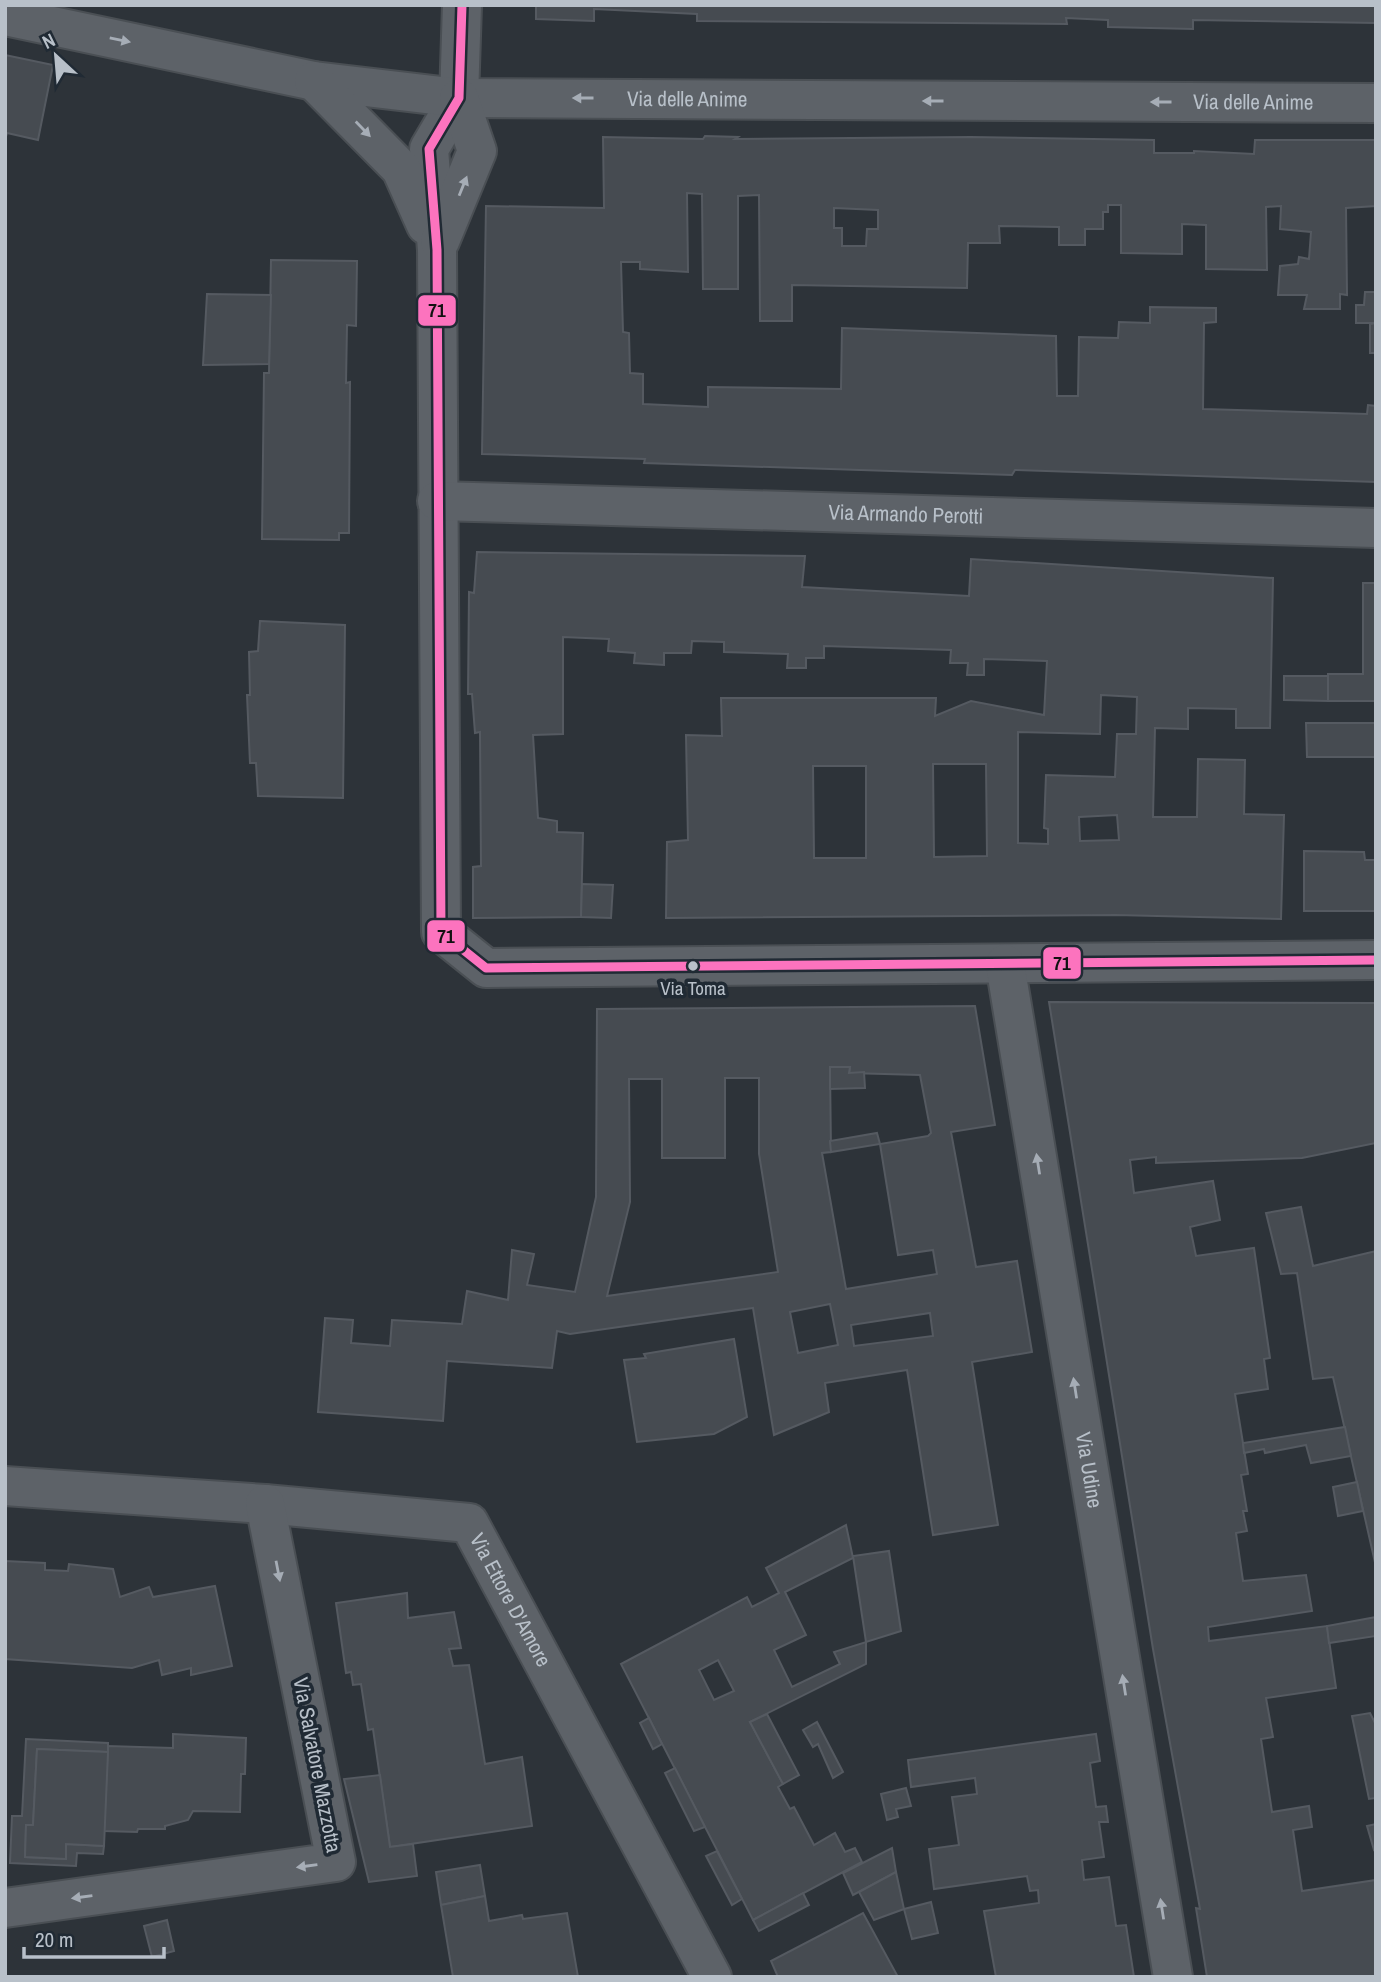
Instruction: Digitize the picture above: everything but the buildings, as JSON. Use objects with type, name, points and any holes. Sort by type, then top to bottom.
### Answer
[{"type":"street","points":[[462,5],[459,98],[429,149],[437,250],[440,932],[486,968],[1376,960]]},
{"type":"street","name":"Via delle Anime","points":[[5,16],[314,80],[459,98],[1376,103]]},
{"type":"street","points":[[314,80],[401,169],[437,250]]},
{"type":"street","name":"Via Armando Perotti","points":[[437,501],[1376,528]]},
{"type":"street","name":"Via Udine","points":[[1004,964],[1173,1977]]},
{"type":"street","name":"Via Ettore D'Amore","points":[[5,1486],[265,1504],[469,1523],[712,1977]]},
{"type":"street","name":"Via Salvatore Mazzotta","points":[[5,1908],[336,1862],[265,1504]]},
{"type":"transit line","name":"71","points":[[462,5],[459,98],[429,149],[437,250],[441,932],[486,968],[1376,960]]},
{"type":"place","name":"Via Toma","points":[[693,966]]}]
